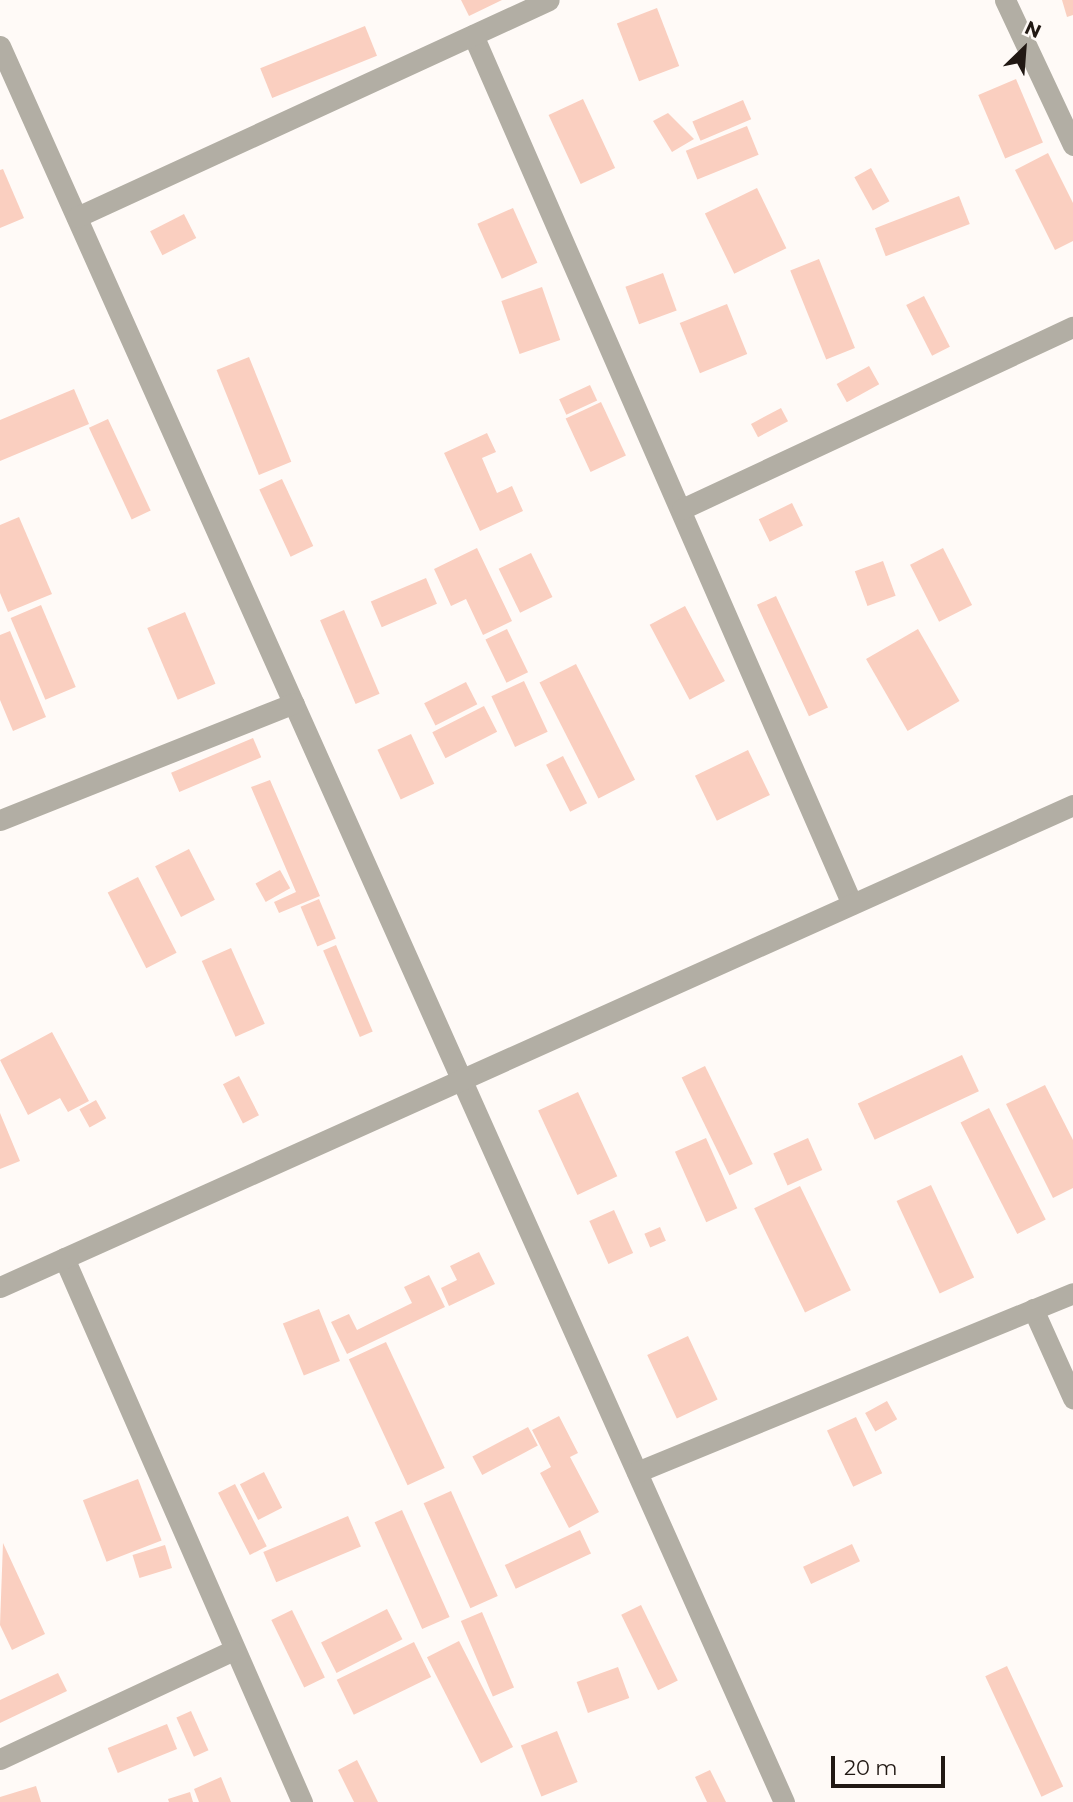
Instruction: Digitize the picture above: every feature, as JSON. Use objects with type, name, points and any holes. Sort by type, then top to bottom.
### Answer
[{"type":"street","points":[[77,217],[549,0]]},
{"type":"street","points":[[1005,0],[1073,145]]},
{"type":"street","points":[[473,35],[852,904]]},
{"type":"street","points":[[0,46],[784,1802]]},
{"type":"street","points":[[682,509],[1073,327]]},
{"type":"street","points":[[0,820],[294,703]]},
{"type":"street","points":[[0,1286],[1073,805]]},
{"type":"street","points":[[64,1258],[232,1651],[302,1802]]},
{"type":"street","points":[[637,1472],[1073,1293]]},
{"type":"street","points":[[1033,1310],[1073,1398]]},
{"type":"street","points":[[0,1759],[232,1651]]},
{"type":"building","points":[[461,0],[502,0],[469,16]]},
{"type":"building","points":[[1062,0],[1073,0],[1073,15],[1067,17]]},
{"type":"building","points":[[657,8],[679,66],[639,81],[617,23]]},
{"type":"building","points":[[365,26],[377,56],[272,98],[260,68]]},
{"type":"building","points":[[1016,79],[1043,143],[1005,159],[978,95]]},
{"type":"building","points":[[583,99],[615,168],[581,184],[549,115]]},
{"type":"building","points":[[743,100],[751,119],[701,141],[692,121]]},
{"type":"building","points":[[668,113],[694,139],[672,152],[653,121]]},
{"type":"building","points":[[747,126],[759,155],[697,179],[686,151]]},
{"type":"building","points":[[1048,153],[1073,203],[1073,241],[1055,250],[1015,170]]},
{"type":"building","points":[[871,168],[889,201],[873,210],[854,177]]},
{"type":"building","points":[[3,169],[24,218],[0,228],[0,170]]},
{"type":"building","points":[[757,188],[786,248],[734,274],[705,213]]},
{"type":"building","points":[[959,196],[970,224],[886,256],[875,228]]},
{"type":"building","points":[[513,208],[537,263],[502,279],[477,224]]},
{"type":"building","points":[[184,214],[196,238],[162,255],[150,231]]},
{"type":"building","points":[[819,259],[855,348],[826,360],[790,271]]},
{"type":"building","points":[[663,273],[677,311],[639,324],[625,287]]},
{"type":"building","points":[[542,287],[560,340],[520,354],[501,301]]},
{"type":"building","points":[[924,296],[950,347],[932,356],[906,305]]},
{"type":"building","points":[[727,304],[747,354],[700,373],[680,323]]},
{"type":"building","points":[[249,357],[291,462],[259,475],[217,370]]},
{"type":"building","points":[[869,366],[879,384],[847,402],[837,384]]},
{"type":"building","points":[[590,385],[597,400],[566,415],[559,399]]},
{"type":"building","points":[[74,389],[89,424],[0,461],[0,420]]},
{"type":"building","points":[[601,402],[626,455],[591,472],[566,418]]},
{"type":"building","points":[[781,408],[788,421],[758,437],[751,424]]},
{"type":"building","points":[[108,419],[151,511],[132,519],[89,428]]},
{"type":"building","points":[[487,433],[496,452],[482,458],[497,493],[512,486],[523,511],[480,531],[444,453]]},
{"type":"building","points":[[282,479],[313,546],[291,557],[259,490]]},
{"type":"building","points":[[792,503],[803,525],[770,542],[759,519]]},
{"type":"building","points":[[19,517],[52,594],[8,612],[0,593],[0,525]]},
{"type":"building","points":[[477,548],[512,621],[483,635],[466,599],[451,606],[434,569]]},
{"type":"building","points":[[943,548],[972,605],[939,622],[910,565]]},
{"type":"building","points":[[531,553],[552,597],[520,613],[499,569]]},
{"type":"building","points":[[883,561],[896,596],[867,606],[855,571]]},
{"type":"building","points":[[426,578],[437,604],[382,627],[371,601]]},
{"type":"building","points":[[776,596],[828,707],[809,716],[757,605]]},
{"type":"building","points":[[41,605],[76,687],[45,700],[11,618]]},
{"type":"building","points":[[685,606],[725,681],[690,700],[650,625]]},
{"type":"building","points":[[344,610],[380,694],[356,704],[320,620]]},
{"type":"building","points":[[185,612],[215,684],[178,700],[147,628]]},
{"type":"building","points":[[507,629],[528,672],[506,683],[485,640]]},
{"type":"building","points":[[918,629],[960,701],[908,731],[866,659]]},
{"type":"building","points":[[10,631],[46,717],[13,731],[0,700],[0,635]]},
{"type":"building","points":[[576,664],[635,780],[598,798],[539,683]]},
{"type":"building","points":[[524,681],[548,732],[515,747],[491,696]]},
{"type":"building","points":[[466,682],[477,704],[435,726],[424,703]]},
{"type":"building","points":[[484,706],[497,732],[445,758],[432,732]]},
{"type":"building","points":[[411,734],[434,784],[401,799],[377,750]]},
{"type":"building","points":[[253,738],[261,757],[179,792],[171,773]]},
{"type":"building","points":[[748,750],[770,795],[717,821],[695,776]]},
{"type":"building","points":[[563,756],[587,803],[570,812],[546,765]]},
{"type":"building","points":[[270,780],[320,896],[279,913],[274,902],[296,892],[251,787]]},
{"type":"building","points":[[189,849],[215,900],[181,917],[155,866]]},
{"type":"building","points":[[280,870],[290,888],[266,902],[256,884]]},
{"type":"building","points":[[138,877],[177,953],[146,968],[108,892]]},
{"type":"building","points":[[319,899],[336,939],[317,946],[301,907]]},
{"type":"building","points":[[336,945],[373,1032],[360,1037],[323,950]]},
{"type":"building","points":[[231,948],[265,1024],[236,1037],[202,961]]},
{"type":"building","points":[[52,1032],[89,1101],[68,1112],[60,1098],[28,1115],[0,1060]]},
{"type":"building","points":[[962,1055],[979,1091],[875,1140],[858,1104]]},
{"type":"building","points":[[705,1066],[753,1164],[729,1175],[682,1077]]},
{"type":"building","points":[[239,1076],[259,1115],[243,1123],[223,1084]]},
{"type":"building","points":[[1045,1085],[1073,1140],[1073,1188],[1053,1198],[1006,1104]]},
{"type":"building","points":[[578,1092],[617,1176],[577,1195],[538,1111]]},
{"type":"building","points":[[96,1100],[106,1118],[90,1128],[79,1109]]},
{"type":"building","points":[[989,1108],[1046,1219],[1017,1234],[960,1123]]},
{"type":"building","points":[[0,1113],[20,1161],[0,1169]]},
{"type":"building","points":[[706,1138],[737,1208],[706,1222],[675,1152]]},
{"type":"building","points":[[808,1138],[822,1170],[788,1185],[773,1153]]},
{"type":"building","points":[[931,1185],[974,1277],[940,1294],[897,1201]]},
{"type":"building","points":[[800,1186],[851,1290],[805,1313],[754,1208]]},
{"type":"building","points":[[614,1210],[633,1253],[608,1264],[589,1221]]},
{"type":"building","points":[[660,1227],[666,1241],[650,1247],[644,1234]]},
{"type":"building","points":[[479,1252],[495,1284],[449,1306],[441,1288],[457,1280],[450,1266]]},
{"type":"building","points":[[429,1275],[445,1307],[347,1354],[331,1322],[349,1314],[357,1330],[412,1303],[404,1287]]},
{"type":"building","points":[[319,1309],[340,1361],[304,1376],[283,1324]]},
{"type":"building","points":[[688,1336],[718,1399],[677,1418],[647,1355]]},
{"type":"building","points":[[386,1342],[445,1468],[408,1485],[349,1359]]},
{"type":"building","points":[[887,1401],[897,1419],[875,1431],[865,1413]]},
{"type":"building","points":[[559,1416],[578,1453],[570,1457],[599,1512],[569,1528],[540,1473],[551,1467],[532,1430]]},
{"type":"building","points":[[856,1417],[882,1473],[853,1487],[827,1431]]},
{"type":"building","points":[[528,1427],[538,1446],[482,1475],[472,1457]]},
{"type":"building","points":[[264,1472],[282,1508],[258,1520],[240,1484]]},
{"type":"building","points":[[138,1479],[162,1541],[107,1562],[83,1500]]},
{"type":"building","points":[[235,1484],[267,1546],[250,1555],[218,1493]]},
{"type":"building","points":[[451,1491],[498,1596],[470,1608],[424,1503]]},
{"type":"building","points":[[402,1510],[450,1617],[422,1629],[375,1522]]},
{"type":"building","points":[[348,1516],[361,1546],[276,1582],[263,1552]]},
{"type":"building","points":[[580,1530],[591,1554],[516,1589],[505,1565]]},
{"type":"building","points":[[3,1543],[45,1634],[12,1650],[0,1625]]},
{"type":"building","points":[[852,1544],[860,1561],[811,1584],[803,1567]]},
{"type":"building","points":[[165,1545],[172,1568],[140,1578],[132,1555]]},
{"type":"building","points":[[641,1605],[678,1680],[658,1690],[621,1615]]},
{"type":"building","points":[[387,1609],[402,1639],[337,1673],[321,1643]]},
{"type":"building","points":[[292,1610],[325,1677],[304,1687],[271,1620]]},
{"type":"building","points":[[482,1612],[514,1687],[493,1696],[461,1621]]},
{"type":"building","points":[[459,1641],[513,1747],[481,1763],[427,1657]]},
{"type":"building","points":[[414,1642],[431,1677],[354,1715],[337,1680]]},
{"type":"building","points":[[1007,1666],[1063,1787],[1041,1797],[985,1676]]},
{"type":"building","points":[[618,1667],[629,1698],[588,1713],[577,1682]]},
{"type":"building","points":[[58,1673],[67,1691],[0,1723],[0,1700]]},
{"type":"building","points":[[191,1711],[208,1750],[194,1757],[176,1718]]},
{"type":"building","points":[[167,1724],[177,1749],[118,1773],[108,1748]]},
{"type":"building","points":[[557,1731],[578,1782],[541,1797],[521,1746]]},
{"type":"building","points":[[357,1760],[378,1802],[354,1802],[338,1770]]},
{"type":"building","points":[[710,1770],[726,1802],[707,1802],[695,1777]]},
{"type":"building","points":[[221,1777],[231,1802],[199,1802],[194,1789]]},
{"type":"building","points":[[36,1786],[41,1802],[0,1802],[0,1797]]},
{"type":"building","points":[[190,1792],[193,1802],[169,1802],[168,1799]]}]
